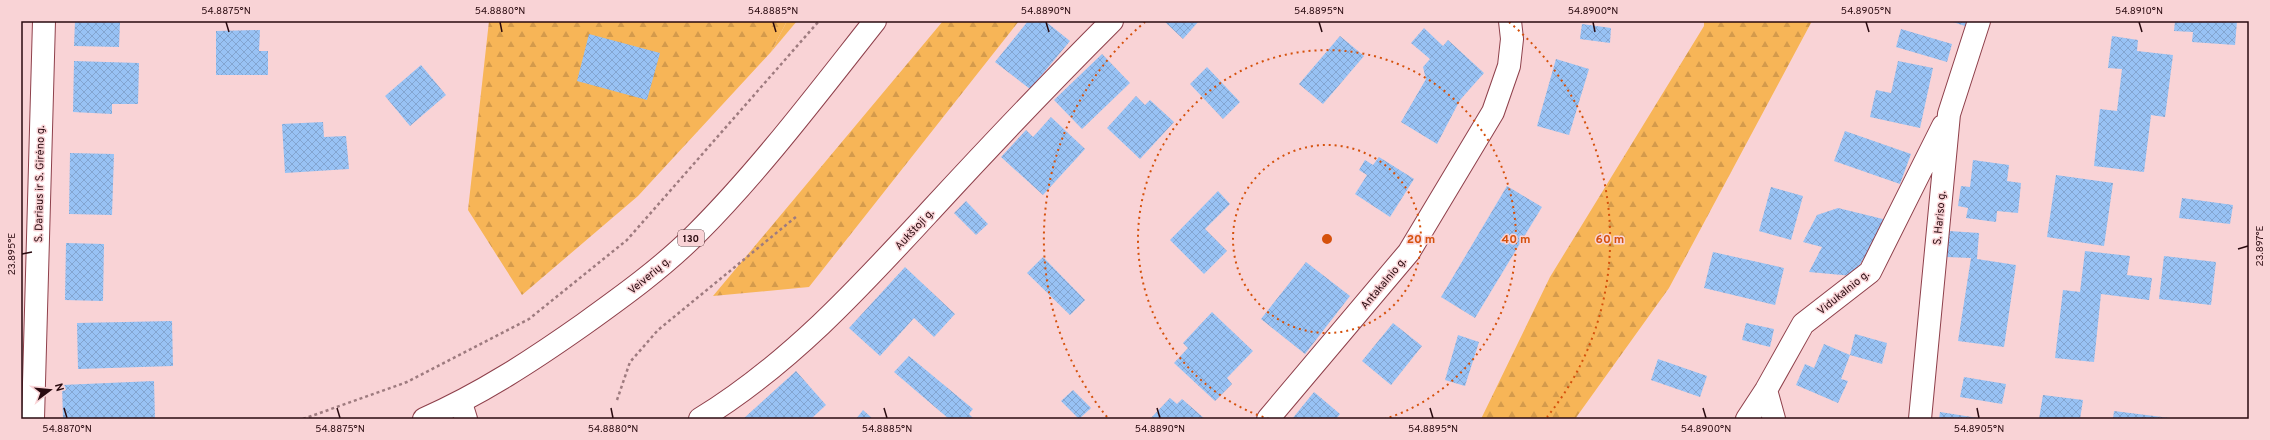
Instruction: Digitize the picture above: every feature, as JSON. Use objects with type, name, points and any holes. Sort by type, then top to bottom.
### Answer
[{"type":"street","name":"S. Dariaus ir S. Girėno g.","points":[[33,419],[44,21]]},
{"type":"street","name":"Veiverių g.","points":[[424,419],[464,411],[626,295],[680,248],[759,164],[875,21]]},
{"type":"street","name":"Aukštoji g.","points":[[700,419],[771,371],[856,292],[1040,93],[1112,21]]},
{"type":"street","name":"Antakalnio g.","points":[[1268,419],[1413,245],[1493,112],[1509,66],[1512,38],[1510,21]]},
{"type":"street","name":"S. Hariso g.","points":[[1920,419],[1949,114],[1979,21]]},
{"type":"street","name":"Vidukalnio g.","points":[[1747,419],[1766,390],[1803,324],[1870,272],[1949,114]]},
{"type":"street","points":[[1766,390],[1774,419]]},
{"type":"path","points":[[303,419],[407,382],[529,319],[627,240],[819,21]]},
{"type":"path","points":[[617,400],[630,362],[658,330],[797,216]]},
{"type":"green space","points":[[489,21],[787,21],[771,52],[638,196],[522,295],[468,210]]},
{"type":"green space","points":[[787,21],[797,21],[771,52]]},
{"type":"green space","points":[[943,21],[1019,21],[809,287],[713,296]]},
{"type":"green space","points":[[1704,21],[1812,21],[1669,288],[1575,419],[1481,419],[1550,277],[1704,26]]},
{"type":"building","points":[[75,21],[120,21],[119,47],[74,46]]},
{"type":"building","points":[[1028,21],[1045,21],[1070,41],[1030,89],[995,62]]},
{"type":"building","points":[[1164,21],[1199,21],[1183,39]]},
{"type":"building","points":[[1950,21],[1967,21],[1965,26]]},
{"type":"building","points":[[2175,21],[2237,21],[2235,45],[2192,42],[2193,32],[2174,31]]},
{"type":"building","points":[[1582,24],[1611,28],[1610,43],[1580,39]]},
{"type":"building","points":[[1424,28],[1443,46],[1448,40],[1484,73],[1460,100],[1437,144],[1401,122],[1426,79],[1423,67],[1430,59],[1411,43]]},
{"type":"building","points":[[1901,29],[1952,44],[1947,62],[1896,47]]},
{"type":"building","points":[[260,30],[259,51],[268,51],[268,75],[216,75],[216,31]]},
{"type":"building","points":[[589,34],[660,53],[647,100],[577,81]]},
{"type":"building","points":[[1340,36],[1364,56],[1323,104],[1299,84]]},
{"type":"building","points":[[2112,36],[2138,40],[2137,51],[2173,55],[2165,117],[2151,115],[2144,172],[2094,166],[2100,109],[2117,111],[2122,69],[2108,68]]},
{"type":"building","points":[[1102,54],[1130,83],[1082,129],[1054,100]]},
{"type":"building","points":[[1556,59],[1589,69],[1569,135],[1537,126]]},
{"type":"building","points":[[74,61],[139,63],[138,104],[112,104],[112,114],[73,112]]},
{"type":"building","points":[[1898,61],[1933,68],[1920,128],[1870,117],[1876,90],[1891,93]]},
{"type":"building","points":[[421,65],[446,95],[410,126],[385,96]]},
{"type":"building","points":[[1207,67],[1240,102],[1223,119],[1190,84]]},
{"type":"building","points":[[1136,96],[1145,105],[1150,100],[1174,122],[1140,159],[1107,128]]},
{"type":"building","points":[[1051,117],[1085,149],[1043,195],[1001,157],[1026,130],[1033,137]]},
{"type":"building","points":[[323,122],[324,137],[346,136],[349,169],[285,173],[282,124]]},
{"type":"building","points":[[1845,131],[1911,154],[1900,184],[1834,161]]},
{"type":"building","points":[[70,153],[114,154],[112,215],[69,214]]},
{"type":"building","points":[[1379,157],[1414,179],[1390,217],[1355,194],[1367,175],[1359,170],[1365,160],[1373,165]]},
{"type":"building","points":[[1973,160],[2009,165],[2007,181],[2021,183],[2018,213],[1997,211],[1996,222],[1966,218],[1968,208],[1958,206],[1961,186],[1970,187]]},
{"type":"building","points":[[2056,175],[2113,183],[2104,246],[2047,237]]},
{"type":"building","points":[[1507,186],[1542,207],[1475,318],[1441,297]]},
{"type":"building","points":[[1771,187],[1803,196],[1791,240],[1759,231]]},
{"type":"building","points":[[1218,191],[1230,204],[1205,229],[1227,251],[1204,274],[1170,240]]},
{"type":"building","points":[[2182,198],[2233,205],[2230,224],[2179,218]]},
{"type":"building","points":[[966,201],[988,224],[976,235],[954,213]]},
{"type":"building","points":[[1838,208],[1887,220],[1853,276],[1809,272],[1822,247],[1803,242],[1817,215]]},
{"type":"building","points":[[1949,231],[1979,233],[1977,259],[2016,265],[2004,347],[1958,341],[1971,258],[1946,257]]},
{"type":"building","points":[[66,243],[104,244],[103,301],[65,300]]},
{"type":"building","points":[[2085,251],[2130,256],[2127,275],[2152,278],[2149,300],[2101,294],[2094,362],[2055,358],[2063,290],[2080,292]]},
{"type":"building","points":[[1713,252],[1784,268],[1775,305],[1704,288]]},
{"type":"building","points":[[2164,256],[2216,262],[2211,305],[2159,299]]},
{"type":"building","points":[[1043,257],[1085,300],[1070,315],[1027,273]]},
{"type":"building","points":[[1306,262],[1350,296],[1305,354],[1261,319]]},
{"type":"building","points":[[905,267],[955,314],[934,337],[914,318],[880,356],[849,328]]},
{"type":"building","points":[[1212,312],[1253,351],[1227,378],[1232,384],[1215,401],[1174,363],[1188,348],[1183,343]]},
{"type":"building","points":[[172,321],[173,366],[78,369],[77,323]]},
{"type":"building","points":[[1393,323],[1422,346],[1391,385],[1362,361]]},
{"type":"building","points":[[1746,323],[1774,329],[1770,347],[1742,340]]},
{"type":"building","points":[[1855,334],[1887,343],[1882,364],[1850,355]]},
{"type":"building","points":[[1458,335],[1479,342],[1465,386],[1445,380]]},
{"type":"building","points":[[1824,344],[1850,355],[1841,379],[1848,381],[1838,403],[1796,385],[1805,364],[1814,368]]},
{"type":"building","points":[[909,356],[973,409],[969,414],[974,419],[949,419],[894,372]]},
{"type":"building","points":[[1658,359],[1707,376],[1700,397],[1651,380]]},
{"type":"building","points":[[796,371],[826,405],[811,419],[743,419]]},
{"type":"building","points":[[1964,377],[2006,384],[2002,404],[1960,397]]},
{"type":"building","points":[[154,381],[155,419],[63,419],[62,385]]},
{"type":"building","points":[[1073,390],[1091,408],[1079,419],[1061,401]]},
{"type":"building","points":[[1314,392],[1340,414],[1336,419],[1292,419]]},
{"type":"building","points":[[2043,395],[2083,400],[2080,419],[2039,419]]},
{"type":"building","points":[[1170,398],[1177,404],[1182,399],[1205,419],[1150,419]]},
{"type":"building","points":[[863,410],[873,419],[856,419]]},
{"type":"building","points":[[2114,411],[2170,418],[2170,419],[2113,419]]},
{"type":"building","points":[[1940,412],[1978,418],[1939,419]]}]
